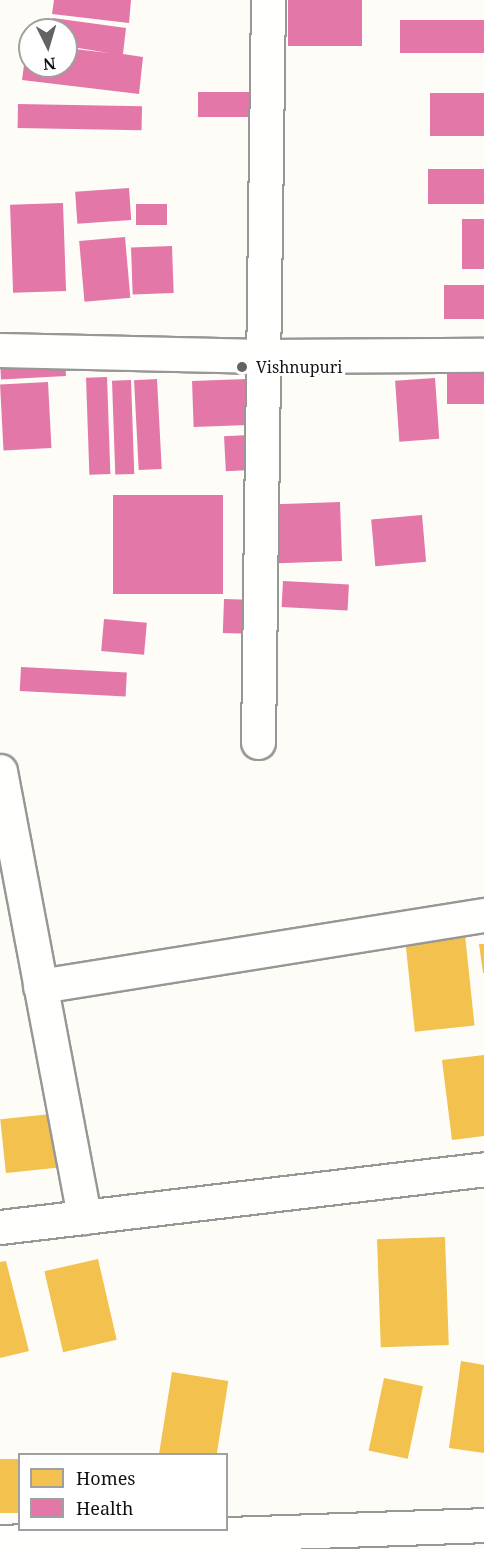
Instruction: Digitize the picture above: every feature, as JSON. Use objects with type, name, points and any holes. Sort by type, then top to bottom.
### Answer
[{"type":"street","points":[[258,742],[268,0]]},
{"type":"street","points":[[0,350],[263,356],[484,355]]},
{"type":"street","points":[[0,771],[84,1217]]},
{"type":"street","points":[[40,986],[484,915]]},
{"type":"street","points":[[0,1227],[484,1169]]},
{"type":"street","points":[[0,1542],[484,1525]]},
{"type":"building: Homes","points":[[465,935],[475,1026],[415,1032],[405,941]]},
{"type":"building: Homes","points":[[479,944],[484,944],[484,973],[483,973]]},
{"type":"building: Homes","points":[[484,1055],[484,1136],[452,1140],[442,1060]]},
{"type":"building: Homes","points":[[51,1114],[57,1168],[6,1173],[0,1119]]},
{"type":"building: Homes","points":[[445,1237],[449,1345],[381,1347],[377,1239]]},
{"type":"building: Homes","points":[[98,1259],[117,1340],[63,1352],[44,1271]]},
{"type":"building: Homes","points":[[6,1261],[29,1351],[0,1358],[0,1262]]},
{"type":"building: Homes","points":[[461,1361],[484,1365],[484,1453],[449,1448]]},
{"type":"building: Homes","points":[[172,1372],[228,1381],[217,1453],[159,1453]]},
{"type":"building: Homes","points":[[384,1378],[423,1386],[408,1459],[369,1450]]},
{"type":"building: Homes","points":[[0,1459],[18,1459],[18,1513],[0,1513]]},
{"type":"building: Health","points":[[54,0],[131,0],[129,23],[52,14]]},
{"type":"building: Health","points":[[288,0],[362,0],[362,46],[288,46]]},
{"type":"building: Health","points":[[400,20],[484,20],[484,53],[400,53]]},
{"type":"building: Health","points":[[78,21],[126,28],[123,54],[143,57],[139,94],[22,80],[22,78],[78,78],[78,49],[109,53],[78,48]]},
{"type":"building: Health","points":[[198,92],[256,92],[256,117],[198,117]]},
{"type":"building: Health","points":[[430,93],[484,93],[484,136],[430,136]]},
{"type":"building: Health","points":[[18,104],[142,106],[142,130],[18,128]]},
{"type":"building: Health","points":[[428,169],[484,169],[484,204],[428,204]]},
{"type":"building: Health","points":[[129,188],[131,220],[77,224],[75,192]]},
{"type":"building: Health","points":[[63,203],[66,291],[13,293],[10,205]]},
{"type":"building: Health","points":[[136,204],[167,204],[167,225],[136,225]]},
{"type":"building: Health","points":[[462,219],[484,219],[484,269],[462,269]]},
{"type":"building: Health","points":[[125,237],[130,298],[84,302],[79,241]]},
{"type":"building: Health","points":[[172,246],[174,293],[133,294],[131,247]]},
{"type":"building: Health","points":[[444,285],[484,285],[484,319],[444,319]]},
{"type":"building: Health","points":[[65,358],[66,376],[1,379],[0,361]]},
{"type":"building: Health","points":[[447,368],[484,368],[484,404],[447,404]]},
{"type":"building: Health","points":[[107,377],[110,474],[89,475],[86,378]]},
{"type":"building: Health","points":[[435,378],[439,439],[399,442],[395,381]]},
{"type":"building: Health","points":[[157,379],[162,469],[139,470],[134,380]]},
{"type":"building: Health","points":[[247,379],[249,425],[194,427],[192,381]]},
{"type":"building: Health","points":[[131,380],[134,474],[115,475],[112,381]]},
{"type":"building: Health","points":[[48,382],[51,448],[4,450],[0,385]]},
{"type":"building: Health","points":[[249,435],[251,470],[226,471],[224,436]]},
{"type":"building: Health","points":[[113,495],[223,495],[223,594],[113,594]]},
{"type":"building: Health","points":[[340,502],[342,561],[271,563],[269,504]]},
{"type":"building: Health","points":[[422,515],[426,562],[375,566],[371,519]]},
{"type":"building: Health","points":[[283,581],[349,584],[348,610],[282,607]]},
{"type":"building: Health","points":[[224,599],[249,600],[248,634],[223,633]]},
{"type":"building: Health","points":[[104,619],[147,623],[144,655],[101,651]]},
{"type":"building: Health","points":[[21,667],[127,673],[126,697],[20,691]]},
{"type":"place","name":"Vishnupuri","points":[[242,367]]}]
